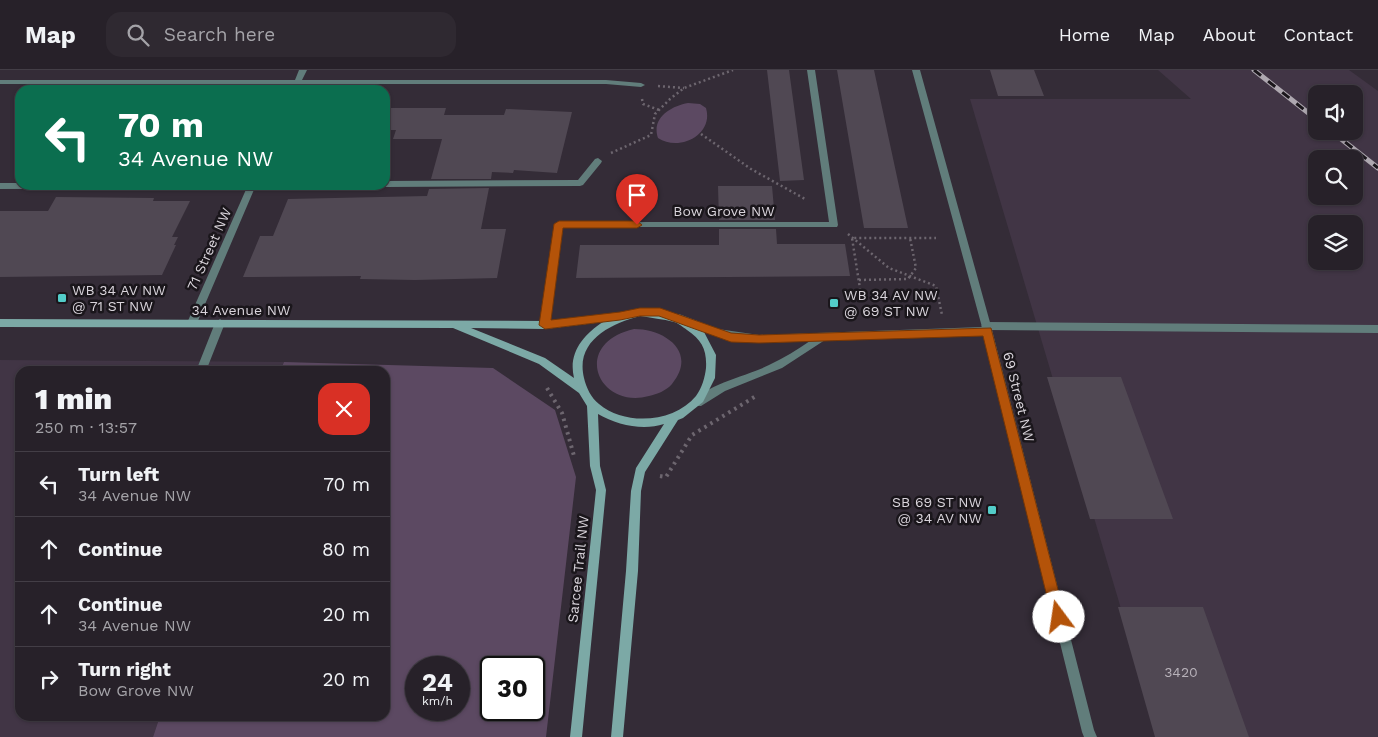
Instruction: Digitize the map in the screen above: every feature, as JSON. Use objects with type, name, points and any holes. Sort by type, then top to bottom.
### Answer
[{"type":"street","points":[[296,85],[303,70]]},
{"type":"street","name":"Bow Grove NW","points":[[545,325],[559,224],[834,225],[811,70]]},
{"type":"street","name":"69 Street NW","points":[[916,70],[986,328],[1088,735]]},
{"type":"street","points":[[0,82],[222,85]]},
{"type":"street","points":[[374,85],[606,82],[641,85]]},
{"type":"street","points":[[390,184],[580,184],[598,161]]},
{"type":"street","points":[[0,186],[15,186]]},
{"type":"street","name":"71 Street NW","points":[[192,323],[250,190]]},
{"type":"street","points":[[822,338],[766,371],[728,383],[674,418],[652,423],[630,422],[609,416],[592,404],[581,389],[577,372],[579,354],[588,338],[602,325],[620,316],[640,312],[660,312],[708,331],[731,337],[822,338],[986,328],[1378,329]]},
{"type":"street","name":"34 Avenue NW","points":[[0,323],[545,325],[620,316]]},
{"type":"street","points":[[679,318],[695,328],[707,341],[713,358],[712,375],[706,392],[692,406]]},
{"type":"street","points":[[203,366],[220,323]]},
{"type":"street","name":"34 Avenue NW","points":[[451,325],[542,362],[581,389]]},
{"type":"street","name":"Sarcee Trail NW","points":[[576,737],[601,490],[595,466],[592,404]]},
{"type":"street","points":[[617,737],[632,571],[636,491],[640,471],[674,418]]},
{"type":"path","points":[[598,161],[614,151],[650,135],[655,114],[684,88],[733,70]]},
{"type":"path","points":[[641,85],[684,88]]},
{"type":"path","points":[[701,134],[757,174],[805,199]]},
{"type":"path","points":[[848,234],[889,268],[936,286]]},
{"type":"path","points":[[852,238],[936,238]]},
{"type":"path","points":[[852,238],[861,295]]},
{"type":"path","points":[[858,280],[908,279],[916,268],[910,238]]},
{"type":"path","points":[[545,385],[562,413],[575,459]]},
{"type":"path","points":[[656,475],[666,477],[692,435],[757,395]]},
{"type":"shaded area","points":[[1158,70],[1349,70],[1378,91],[1378,737],[1159,737],[970,99],[1191,99]]},
{"type":"shaded area","points":[[688,103],[700,104],[706,108],[707,118],[705,126],[700,133],[685,142],[666,142],[658,138],[657,125],[664,114],[675,107]]},
{"type":"shaded area","points":[[634,329],[657,333],[667,338],[680,353],[681,362],[679,372],[667,389],[649,396],[631,398],[616,394],[605,385],[598,373],[597,360],[602,348],[614,337]]},
{"type":"shaded area","points":[[0,360],[284,362],[282,366],[15,366],[15,721],[158,721],[153,737],[0,737]]},
{"type":"shaded area","points":[[284,362],[493,368],[555,410],[576,477],[546,737],[153,737],[158,721],[390,721],[390,366],[282,366]]},
{"type":"building","points":[[767,70],[789,70],[804,180],[780,181]]},
{"type":"building","points":[[837,70],[874,70],[908,228],[864,228]]},
{"type":"building","points":[[990,70],[1034,70],[1044,96],[998,96]]},
{"type":"building","points":[[390,108],[446,108],[444,115],[504,115],[506,109],[572,112],[557,173],[514,170],[513,173],[492,172],[491,179],[431,179],[442,139],[393,139],[396,130],[390,130]]},
{"type":"building","points":[[718,186],[772,186],[775,220],[719,220]]},
{"type":"building","points":[[489,188],[481,229],[506,229],[497,278],[415,280],[360,279],[361,276],[243,277],[260,236],[273,236],[288,199],[427,196],[429,189]]},
{"type":"building","points":[[56,197],[154,198],[153,201],[190,201],[172,237],[178,237],[162,275],[0,277],[0,211],[48,211]]},
{"type":"building","points":[[719,229],[776,229],[777,244],[845,244],[850,276],[576,278],[580,245],[719,245]]},
{"type":"building","points":[[1047,377],[1121,377],[1173,519],[1090,519]]},
{"type":"building","points":[[1118,607],[1203,607],[1249,737],[1155,737]]},
{"type":"railway","points":[[1254,70],[1308,113]]},
{"type":"railway","points":[[1342,140],[1378,168]]},
{"type":"place","name":"WB 34 AV NW @ 71 ST NW","points":[[62,298]]},
{"type":"place","name":"WB 34 AV NW @ 69 ST NW","points":[[834,303]]},
{"type":"place","name":"SB 69 ST NW @ 34 AV NW","points":[[992,510]]},
{"type":"route","points":[[637,225],[559,224],[545,325],[640,312],[660,312],[708,331],[731,337],[759,339],[987,331],[1059,617]]}]
